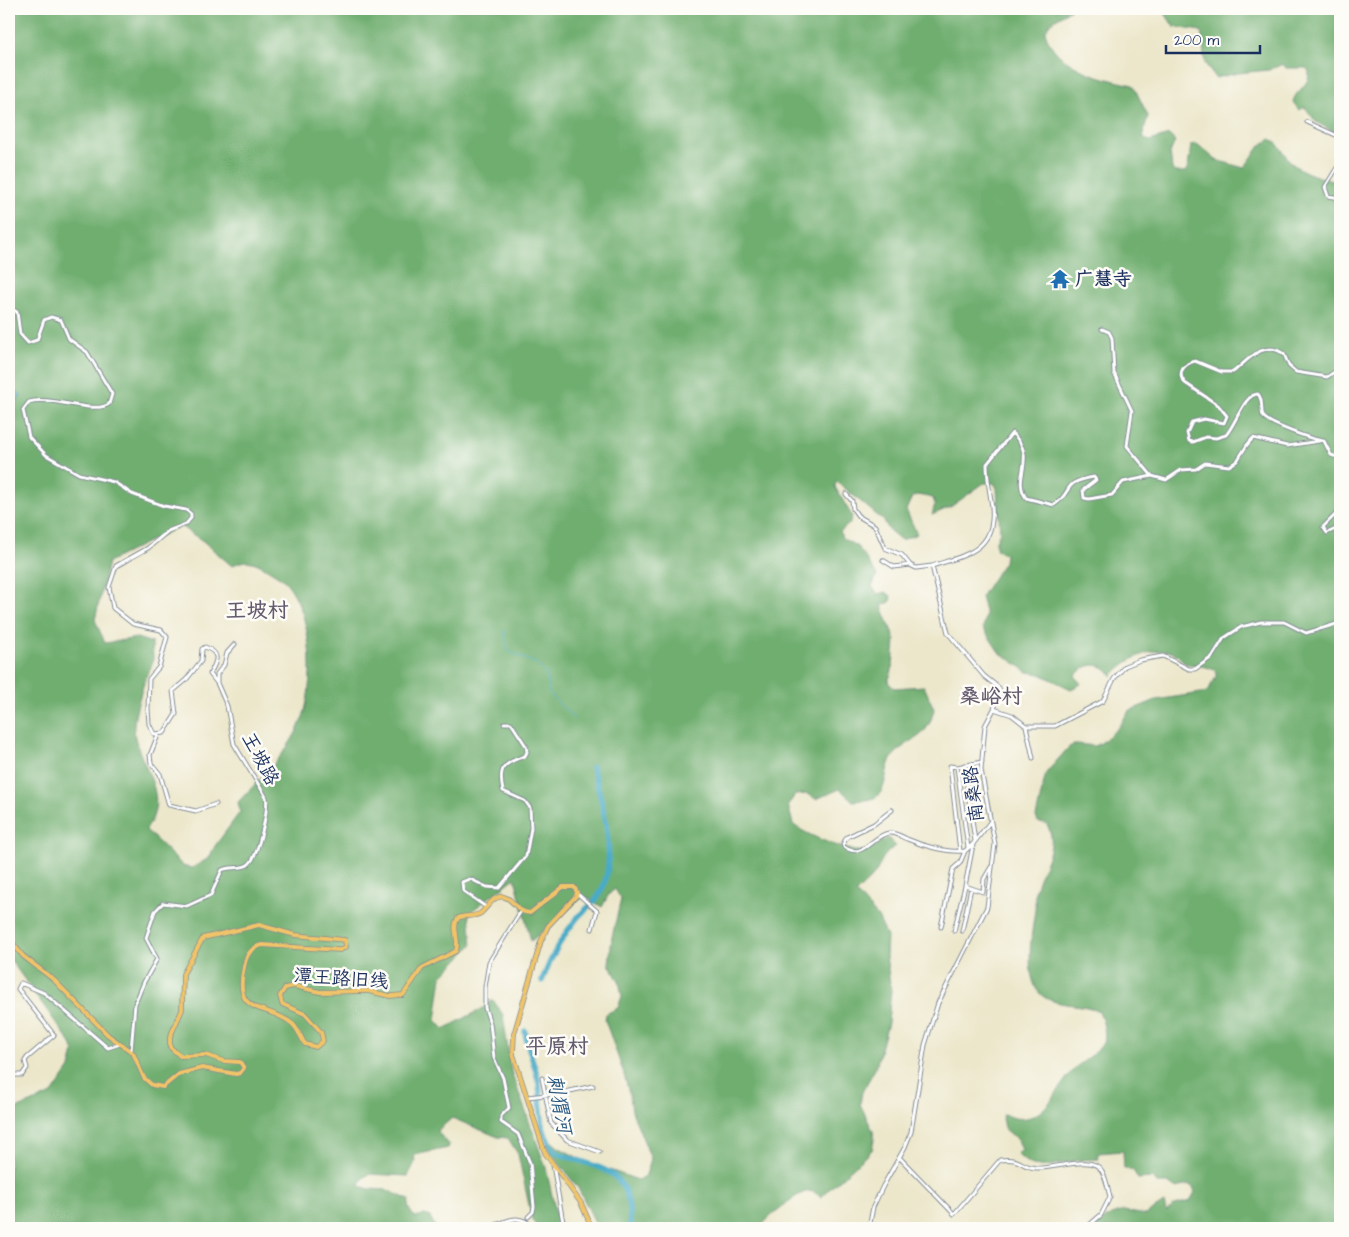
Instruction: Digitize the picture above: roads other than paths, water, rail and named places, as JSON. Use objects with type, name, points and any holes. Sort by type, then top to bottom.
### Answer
[{"type":"main road","points":[[521,911],[532,912],[565,886],[574,887],[578,892],[575,899],[548,926],[540,941],[514,1034],[514,1060],[543,1147],[578,1199],[592,1228]]},
{"type":"main road","name":"潭王路旧线","points":[[131,1051],[136,1056],[144,1078],[157,1087],[166,1086],[179,1074],[198,1068],[236,1074],[243,1070],[243,1064],[240,1062],[223,1061],[206,1055],[180,1056],[170,1047],[170,1037],[182,1010],[183,974],[199,943],[206,936],[259,925],[295,936],[345,940],[346,947],[340,950],[262,945],[253,948],[245,962],[240,988],[246,1000],[262,1011],[292,1023],[305,1044],[316,1046],[323,1041],[323,1034],[303,1013],[282,1004],[280,996],[283,989],[290,986],[320,992],[368,991],[390,996],[403,995],[422,968],[456,951],[458,944],[455,926],[458,918],[476,915],[495,899],[504,897],[521,911]]},
{"type":"main road","points":[[9,939],[23,956],[40,968],[108,1035],[131,1051]]},
{"type":"street","points":[[1307,122],[1340,137]]},
{"type":"street","points":[[1340,163],[1325,187],[1328,196],[1340,198]]},
{"type":"street","points":[[9,307],[18,312],[20,334],[28,343],[37,340],[41,324],[44,320],[54,317],[60,320],[70,339],[87,352],[112,394],[109,404],[102,408],[64,402],[29,402],[23,410],[27,432],[32,443],[44,454],[79,474],[114,482],[132,494],[164,506],[186,510],[191,514],[191,518],[186,524],[168,531],[148,548],[116,566],[109,587],[109,598],[114,609],[136,626],[159,630],[167,638],[159,667],[149,679],[147,696],[149,724],[154,734],[158,735]]},
{"type":"street","points":[[1102,329],[1109,332],[1112,338],[1114,373],[1132,412],[1127,446],[1152,476]]},
{"type":"street","points":[[1340,368],[1327,377],[1296,372],[1289,366],[1284,354],[1270,349],[1252,354],[1233,372],[1222,372],[1196,361],[1184,366],[1181,372],[1185,383],[1218,405],[1227,416],[1224,423],[1196,420],[1192,422],[1187,433],[1189,441],[1193,442],[1206,436],[1216,438],[1226,436],[1238,419],[1247,398],[1252,394],[1258,394],[1262,402],[1262,411],[1269,422],[1324,442],[1331,455],[1340,458]]},
{"type":"street","points":[[846,494],[852,501],[853,509],[858,516],[876,526],[884,548],[902,555],[916,568],[932,566],[978,549],[985,542],[988,537],[992,510],[987,464],[1012,432],[1024,448],[1025,460],[1022,490],[1026,498],[1054,505],[1070,484],[1077,480],[1094,477],[1096,480],[1083,490],[1084,498],[1089,499],[1112,495],[1123,482],[1152,476],[1166,480],[1181,470],[1196,469],[1205,463],[1229,466],[1237,461],[1246,445],[1253,438],[1287,446],[1319,441]]},
{"type":"street","points":[[1340,510],[1323,527],[1327,533],[1340,527]]},
{"type":"street","points":[[883,560],[894,567],[910,564]]},
{"type":"street","name":"南桑路","points":[[869,1228],[873,1207],[900,1158],[911,1132],[927,1038],[946,986],[984,914],[995,844],[981,770],[985,726],[1000,693],[999,688],[984,676],[948,632],[932,566]]},
{"type":"street","points":[[994,709],[1012,715],[1026,726],[1055,726],[1096,705],[1108,695],[1114,679],[1125,666],[1140,660],[1163,656],[1189,669],[1195,669],[1212,657],[1224,638],[1252,624],[1284,622],[1306,633],[1340,623]]},
{"type":"street","points":[[216,683],[217,674],[224,666],[227,653],[235,644]]},
{"type":"street","points":[[216,683],[210,674],[216,664],[216,658],[210,649],[204,648],[201,661],[186,680],[174,689],[175,716],[165,732],[158,735],[150,755],[151,763],[160,774],[169,805],[196,811],[216,804]]},
{"type":"street","name":"王坡路","points":[[131,1051],[135,1004],[144,982],[157,959],[146,935],[155,911],[165,903],[184,906],[202,900],[212,893],[222,870],[247,866],[257,845],[267,809],[263,792],[234,744],[226,706],[216,683]]},
{"type":"street","points":[[486,907],[463,891],[462,882],[470,879],[494,888],[503,886],[526,856],[531,828],[530,808],[525,801],[503,791],[501,777],[504,766],[525,756],[527,752],[517,730],[511,723],[504,723]]},
{"type":"street","points":[[1026,726],[1032,758]]},
{"type":"street","points":[[964,850],[950,766],[957,767],[982,762]]},
{"type":"street","points":[[954,931],[974,843],[964,766]]},
{"type":"street","points":[[941,928],[953,870],[960,863],[964,850],[957,767]]},
{"type":"street","points":[[892,810],[874,824],[846,837],[843,844],[844,847],[849,851],[861,851],[882,836],[891,833],[916,842],[964,850],[974,843],[990,822]]},
{"type":"street","points":[[965,886],[983,892],[984,879],[992,866]]},
{"type":"street","points":[[962,931],[971,888]]},
{"type":"street","points":[[579,895],[595,909],[597,916],[592,930]]},
{"type":"street","points":[[521,911],[489,962],[485,1008],[490,1023],[494,1058],[503,1078],[509,1108],[501,1116],[502,1122],[518,1134],[530,1163],[534,1202],[533,1212],[528,1217]]},
{"type":"street","points":[[9,1075],[22,1076],[27,1068],[25,1061],[27,1058],[54,1035],[26,996],[20,991],[18,987],[21,983],[44,993],[72,1015],[108,1048],[120,1044]]},
{"type":"street","points":[[542,1078],[544,1094],[552,1123],[568,1140],[600,1152]]},
{"type":"street","points":[[527,1097],[593,1086]]},
{"type":"street","points":[[900,1158],[954,1214],[1000,1160],[1013,1158],[1033,1168],[1048,1169],[1069,1164],[1093,1163],[1102,1169],[1110,1197],[1101,1215],[1086,1228]]},
{"type":"street","points":[[553,1164],[564,1228]]},
{"type":"street","points":[[485,1228],[518,1218],[535,1228]]},
{"type":"water","points":[[9,376],[15,390],[21,395],[12,408],[9,404]]},
{"type":"waterway","points":[[504,630],[508,651],[537,664],[547,675],[549,693],[574,719]]},
{"type":"waterway","name":"刺猬河","points":[[542,981],[562,939],[572,924],[597,898],[604,885],[607,869],[607,834],[601,798],[592,767]]},
{"type":"waterway","name":"刺猬河","points":[[525,1031],[539,1084],[544,1129],[551,1146],[557,1153],[612,1174],[620,1182],[626,1193],[630,1228]]},
{"type":"place","name":"广慧寺","points":[[1060,279]]},
{"type":"district","name":"王坡村","points":[[257,610]]},
{"type":"district","name":"桑峪村","points":[[991,696]]},
{"type":"district","name":"平原村","points":[[557,1046]]}]
